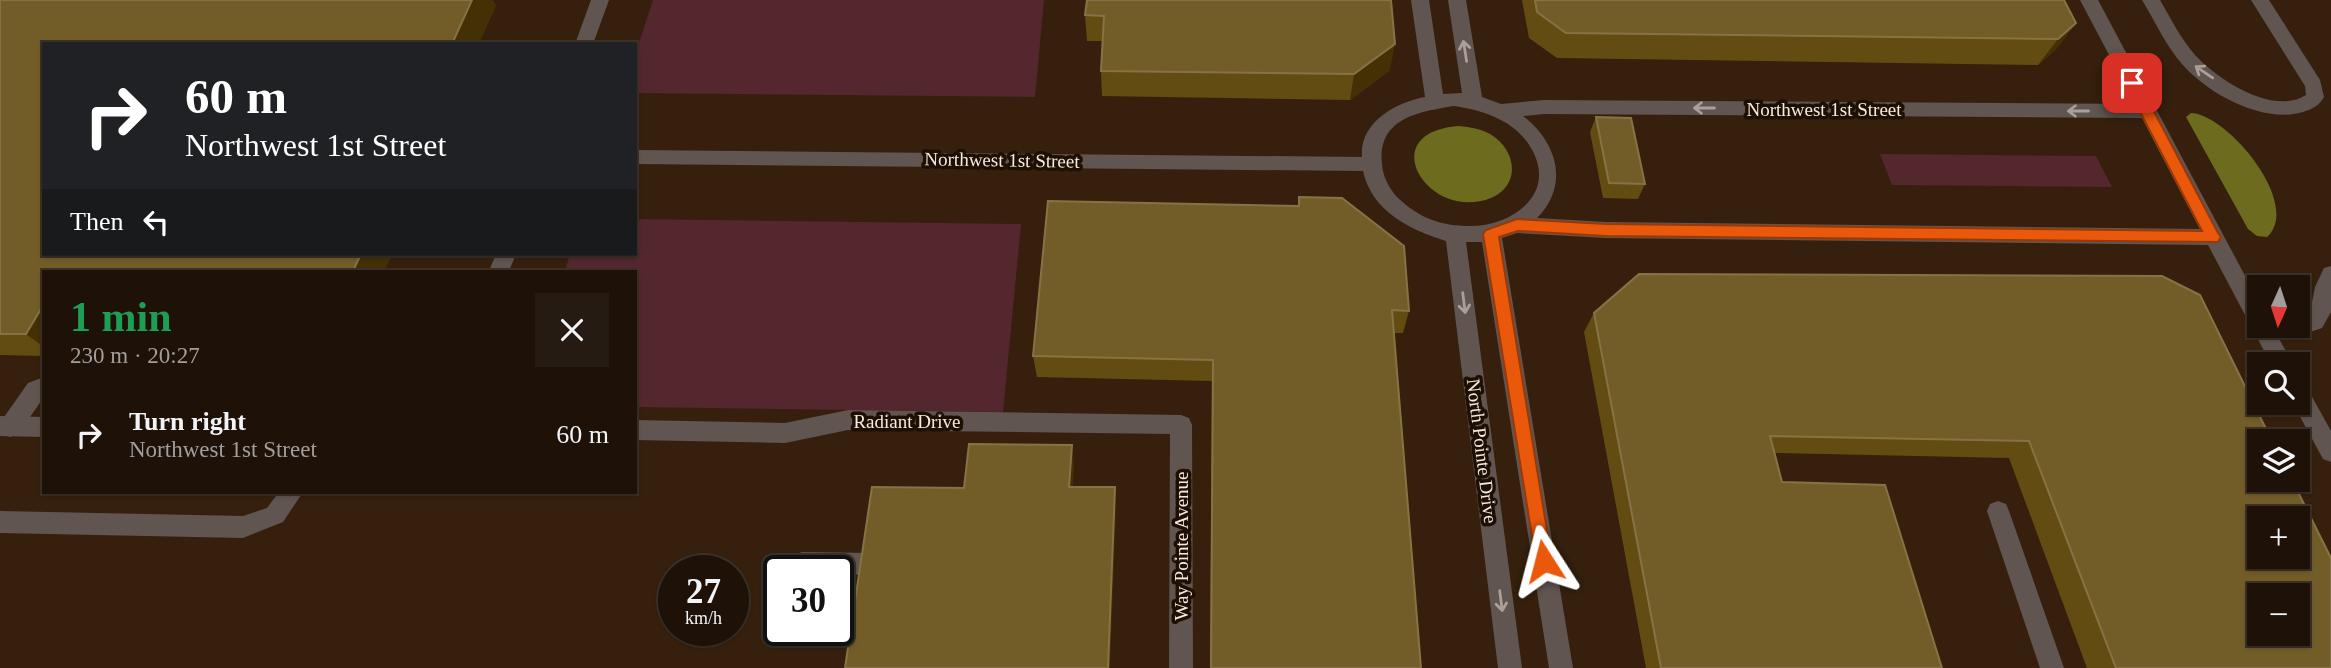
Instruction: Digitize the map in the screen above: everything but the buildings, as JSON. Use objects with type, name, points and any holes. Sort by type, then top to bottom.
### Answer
[{"type":"street","points":[[585,42],[600,0]]},
{"type":"street","points":[[1420,0],[1435,100]]},
{"type":"street","points":[[1457,0],[1473,102]]},
{"type":"street","points":[[2089,0],[2247,299]]},
{"type":"street","points":[[2151,0],[2191,63],[2205,75],[2263,107],[2294,108],[2308,105],[2315,97],[2314,85],[2260,0]]},
{"type":"street","points":[[1435,100],[1473,102],[1501,111],[1523,126],[1540,146],[1548,167],[1547,189],[1537,209],[1517,225],[1491,234],[1455,235],[1429,229],[1405,217],[1374,183],[1369,164],[1371,145],[1380,128],[1394,115],[1413,105],[1435,100]]},
{"type":"street","name":"Northwest 1st Street","points":[[1501,111],[1544,107],[2147,111]]},
{"type":"street","name":"Northwest 1st Street","points":[[637,157],[1369,164]]},
{"type":"street","points":[[1517,225],[1606,230],[2213,237]]},
{"type":"street","points":[[1491,234],[1561,668]]},
{"type":"street","name":"North Pointe Drive","points":[[1455,235],[1510,668]]},
{"type":"street","points":[[2310,324],[2316,321],[2322,309],[2322,293],[2331,274]]},
{"type":"street","points":[[5,426],[36,390],[42,387]]},
{"type":"street","points":[[2310,414],[2331,452]]},
{"type":"street","name":"Radiant Drive","points":[[637,430],[785,433],[848,420],[1181,425]]},
{"type":"street","name":"Way Pointe Avenue","points":[[1181,425],[1181,668]]},
{"type":"street","points":[[5,426],[42,427]]},
{"type":"street","points":[[0,522],[243,527],[275,515],[291,494]]},
{"type":"street","points":[[1998,511],[2052,668]]},
{"type":"street","points":[[854,564],[872,564]]},
{"type":"shaded area","points":[[0,0],[2331,0],[2331,668],[0,668]]},
{"type":"shaded area","points":[[653,0],[1044,0],[1035,97],[637,93],[637,49]]},
{"type":"shaded area","points":[[2191,113],[2206,117],[2223,128],[2256,163],[2275,204],[2276,222],[2267,237],[2257,236],[2248,229],[2186,117]]},
{"type":"shaded area","points":[[1459,126],[1490,134],[1499,141],[1510,157],[1512,167],[1508,185],[1491,198],[1468,202],[1447,198],[1430,188],[1419,174],[1414,158],[1418,143],[1433,132]]},
{"type":"shaded area","points":[[1880,154],[2096,156],[2112,187],[1892,185]]},
{"type":"shaded area","points":[[637,219],[1021,224],[1003,412],[637,407],[637,270],[565,270],[569,256],[637,256]]},
{"type":"route","points":[[1544,561],[1491,234],[1517,225],[1606,230],[2213,237],[2132,83]]}]
